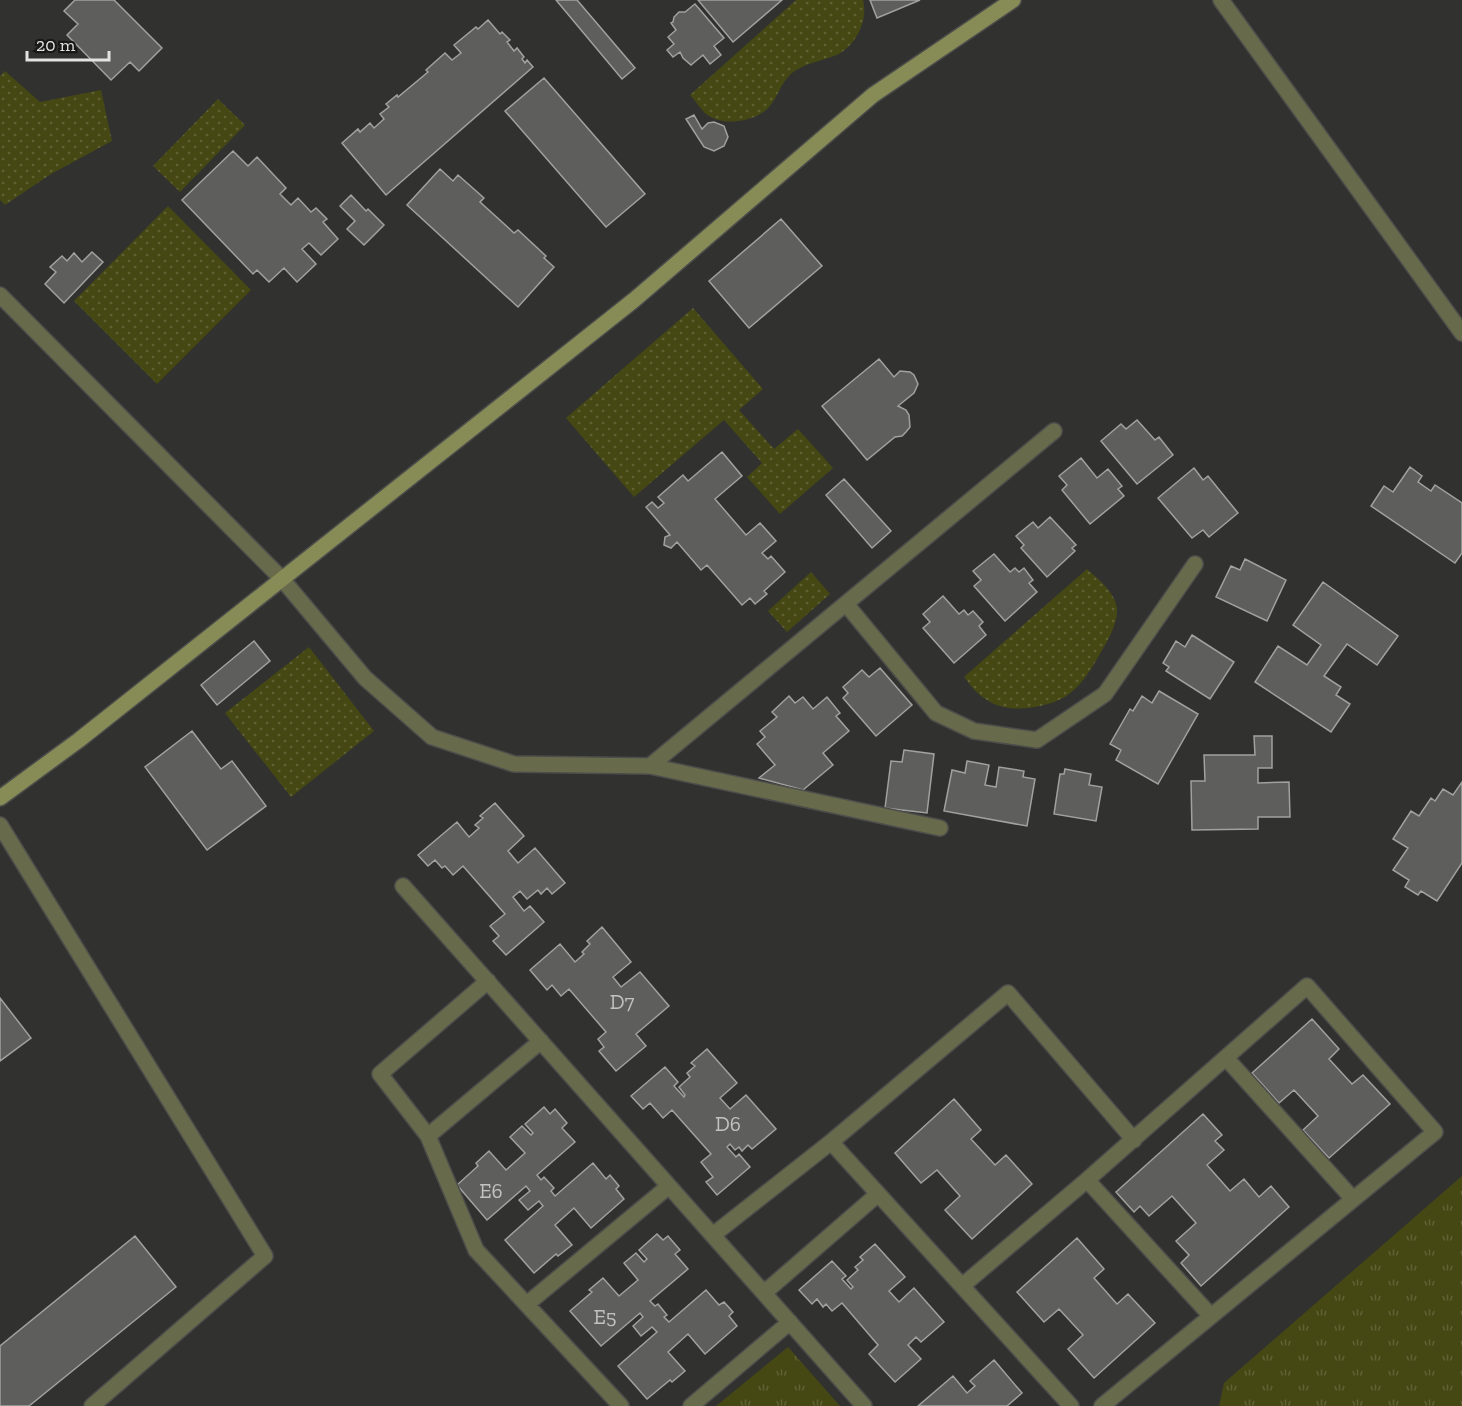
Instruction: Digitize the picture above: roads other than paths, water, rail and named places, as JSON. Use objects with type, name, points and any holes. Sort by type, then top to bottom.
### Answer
[{"type":"street","points":[[0,798],[79,740],[634,300],[873,95],[1013,0]]},
{"type":"street","points":[[1221,0],[1459,323]]},
{"type":"street","points":[[0,295],[282,579],[365,678],[432,737],[514,764],[650,766],[940,828]]},
{"type":"street","points":[[650,766],[1054,431]]},
{"type":"street","points":[[846,604],[936,713],[974,731],[1037,740],[1105,694],[1195,564]]},
{"type":"street","points":[[0,825],[265,1256],[92,1406]]},
{"type":"street","points":[[403,886],[864,1406]]},
{"type":"street","points":[[488,981],[380,1074],[428,1136],[476,1250],[621,1406]]},
{"type":"street","points":[[962,1286],[1134,1140],[1307,986],[1435,1132],[1102,1406]]},
{"type":"street","points":[[713,1235],[831,1142],[1008,993],[1134,1140]]},
{"type":"street","points":[[428,1136],[541,1041]]},
{"type":"street","points":[[1226,1058],[1353,1199]]},
{"type":"street","points":[[831,1142],[1071,1406]]},
{"type":"street","points":[[1087,1180],[1211,1316]]},
{"type":"street","points":[[527,1304],[669,1186]]},
{"type":"street","points":[[764,1293],[878,1194]]},
{"type":"street","points":[[691,1406],[790,1322]]}]
